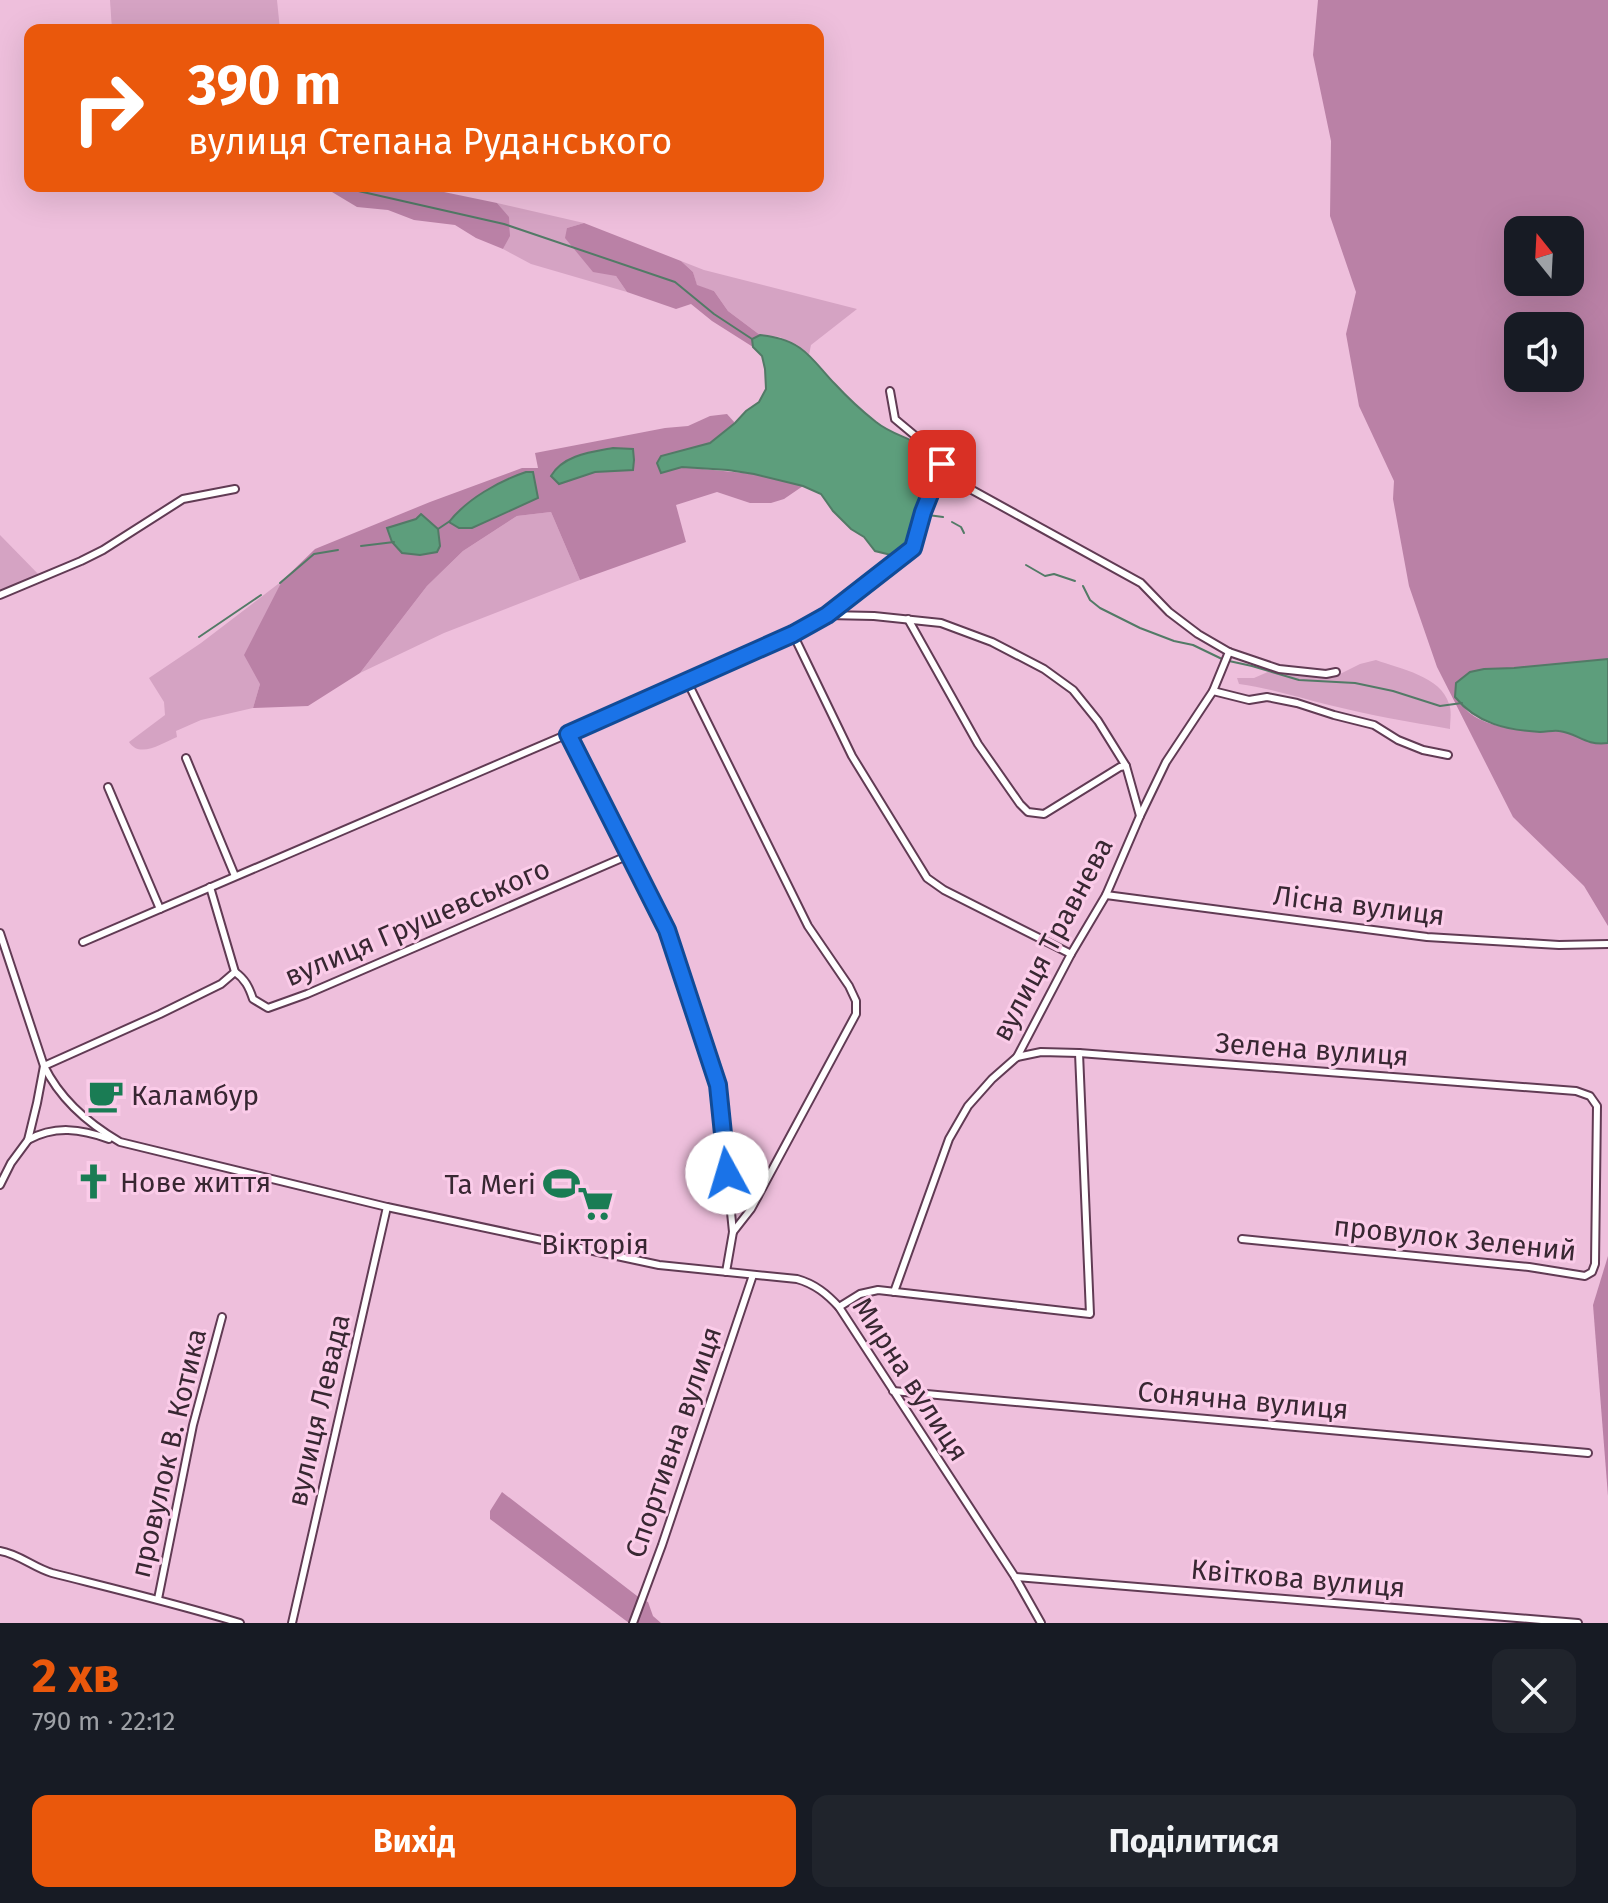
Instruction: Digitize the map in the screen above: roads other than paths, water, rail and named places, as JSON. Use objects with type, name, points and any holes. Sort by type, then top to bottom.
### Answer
[{"type":"street","points":[[890,391],[895,419],[937,454],[942,464],[963,485],[1141,583],[1169,612],[1198,634],[1229,652],[1279,669],[1326,674],[1336,672]]},
{"type":"street","points":[[83,942],[793,634],[827,615],[913,548],[942,464]]},
{"type":"street","points":[[0,595],[103,550],[183,499],[235,489]]},
{"type":"street","points":[[827,615],[941,623],[992,642],[1044,669],[1073,690],[1098,721],[1126,766],[1140,816]]},
{"type":"street","points":[[908,619],[978,744],[1028,812],[1044,814],[1126,766]]},
{"type":"street","points":[[793,634],[852,756],[927,878],[944,890],[1071,954]]},
{"type":"street","name":"вулиця Травнева","points":[[894,1292],[949,1139],[968,1106],[1017,1057],[1106,895],[1166,762],[1213,691],[1229,652]]},
{"type":"street","points":[[687,681],[808,926],[856,1001],[856,1014],[751,1209],[733,1232]]},
{"type":"street","points":[[1213,691],[1249,700],[1267,697],[1297,703],[1374,725],[1398,740],[1448,755]]},
{"type":"street","points":[[568,734],[667,930],[718,1085],[733,1232],[726,1272]]},
{"type":"street","points":[[186,758],[235,876]]},
{"type":"street","points":[[108,787],[160,909]]},
{"type":"street","name":"вулиця Грушевського","points":[[210,887],[235,972],[249,987],[253,999],[268,1008],[362,971],[629,855]]},
{"type":"street","name":"Лісна вулиця","points":[[1106,895],[1427,937],[1559,945],[1608,944]]},
{"type":"street","name":"Мирна вулиця","points":[[0,933],[44,1066],[53,1084],[96,1127],[120,1142],[387,1207],[659,1265],[805,1281],[826,1293],[839,1307],[1015,1577],[1041,1623]]},
{"type":"street","points":[[0,1185],[28,1140],[44,1066],[221,984],[235,972]]},
{"type":"street","name":"Зелена вулиця","points":[[1017,1057],[1041,1052],[1079,1053],[1576,1091],[1590,1096],[1597,1106]]},
{"type":"street","points":[[839,1307],[869,1291],[1090,1314],[1079,1053]]},
{"type":"street","name":"провулок Зелений","points":[[1242,1239],[1529,1267],[1585,1276],[1592,1272],[1595,1264],[1597,1106]]},
{"type":"street","points":[[28,1140],[46,1132],[75,1129],[120,1142]]},
{"type":"street","points":[[0,1158],[11,1163]]},
{"type":"street","name":"вулиця Левада","points":[[292,1623],[387,1207]]},
{"type":"street","name":"Спортивна вулиця","points":[[633,1623],[753,1275]]},
{"type":"street","name":"провулок В. Котика","points":[[158,1599],[193,1425],[222,1317]]},
{"type":"street","name":"Сонячна вулиця","points":[[893,1391],[1588,1453]]},
{"type":"street","points":[[0,1551],[47,1571],[240,1623]]},
{"type":"street","name":"Квіткова вулиця","points":[[1015,1577],[1578,1623]]},
{"type":"waterway","points":[[363,192],[504,224],[675,282],[714,314],[752,339]]},
{"type":"waterway","points":[[928,515],[943,517]]},
{"type":"waterway","points":[[438,529],[450,521]]},
{"type":"waterway","points":[[952,522],[964,533]]},
{"type":"waterway","points":[[361,546],[394,542]]},
{"type":"waterway","points":[[280,583],[314,554],[338,550]]},
{"type":"waterway","points":[[1026,565],[1045,576],[1054,574],[1075,581]]},
{"type":"waterway","points":[[1083,586],[1090,600],[1100,608],[1140,628],[1193,645],[1222,659]]},
{"type":"waterway","points":[[199,637],[261,595]]},
{"type":"waterway","points":[[1229,661],[1299,680],[1355,683],[1393,691],[1440,706],[1462,703]]},
{"type":"place","name":"Каламбур","points":[[105,1095]]},
{"type":"place","name":"Нове життя","points":[[94,1182]]},
{"type":"place","name":"Ta Meri","points":[[562,1184]]},
{"type":"place","name":"Вікторія","points":[[595,1204]]}]
